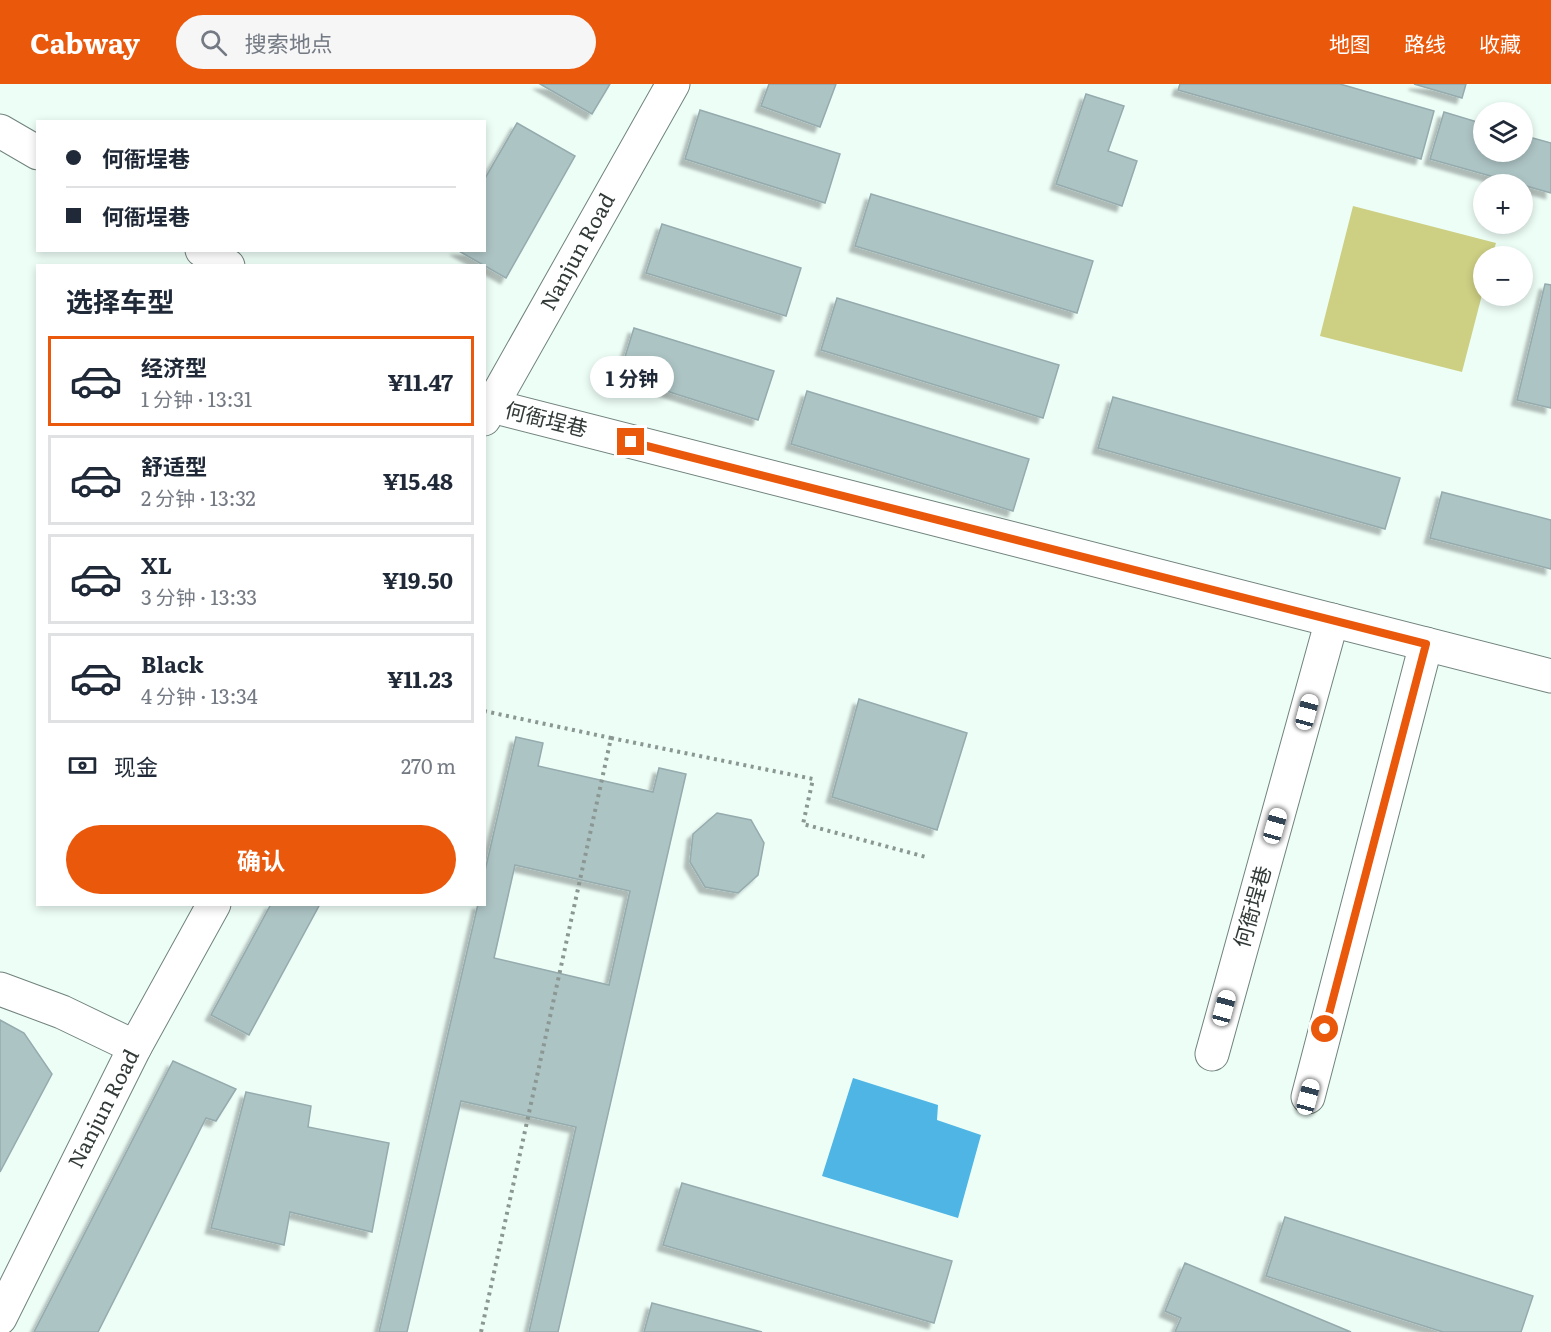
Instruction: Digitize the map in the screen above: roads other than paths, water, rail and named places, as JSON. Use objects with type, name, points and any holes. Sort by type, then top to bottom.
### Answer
[{"type":"street","name":"Nanjun Road","points":[[487,410],[673,84]]},
{"type":"street","points":[[0,131],[36,152]]},
{"type":"street","points":[[205,252],[225,264]]},
{"type":"street","name":"何衙埕巷","points":[[487,410],[1551,676]]},
{"type":"street","name":"何衙埕巷","points":[[1212,1054],[1332,620]]},
{"type":"street","points":[[1308,1097],[1426,644]]},
{"type":"street","name":"Nanjun Road","points":[[0,1318],[135,1047],[213,906]]},
{"type":"street","points":[[0,989],[62,1012],[135,1047]]},
{"type":"water","points":[[853,1078],[938,1105],[937,1120],[981,1135],[958,1218],[822,1176]]}]
